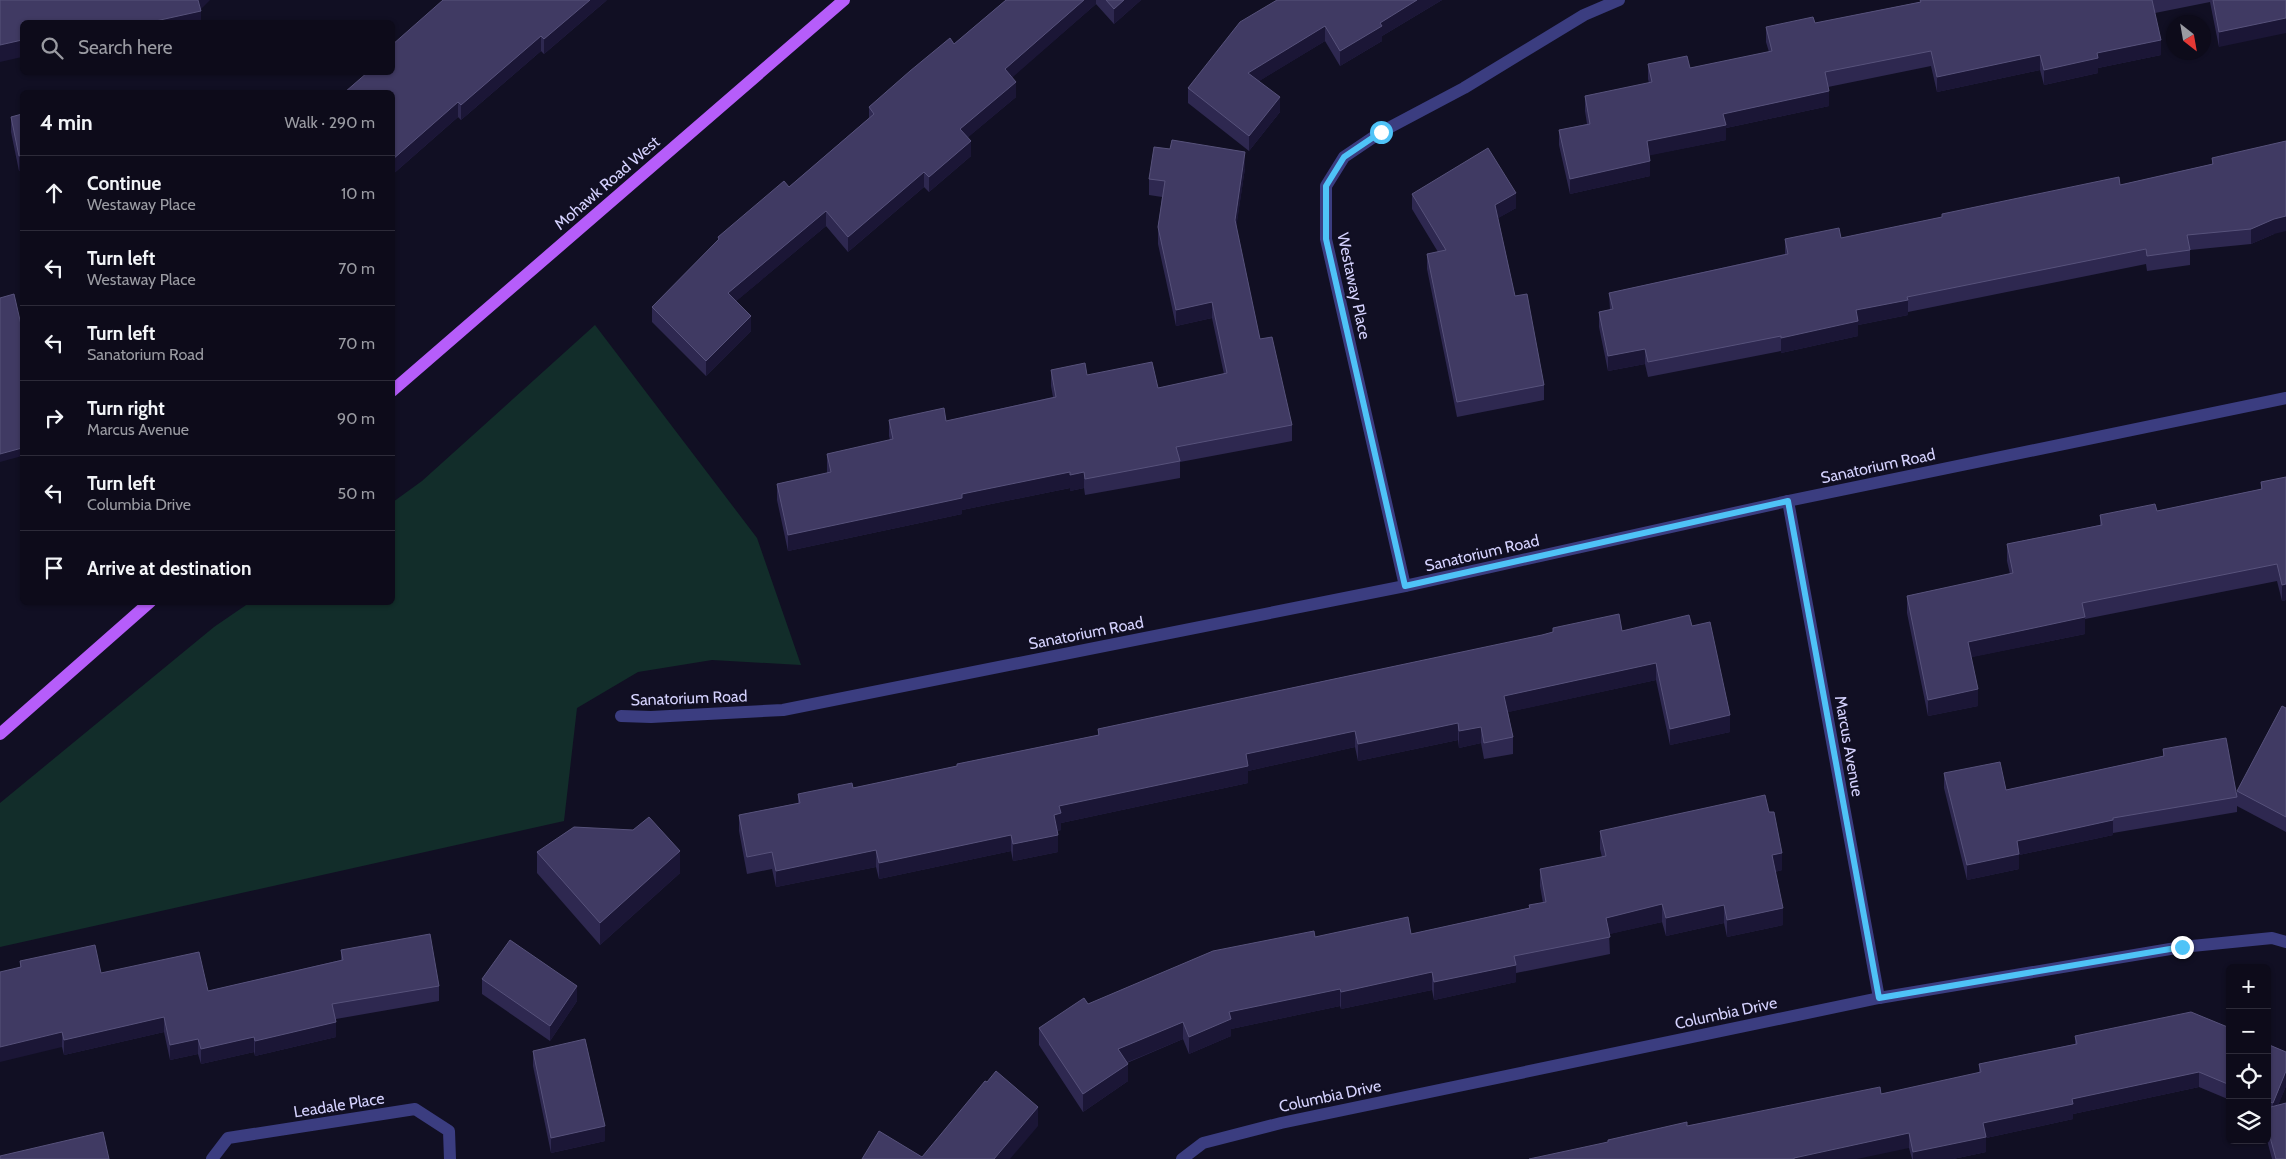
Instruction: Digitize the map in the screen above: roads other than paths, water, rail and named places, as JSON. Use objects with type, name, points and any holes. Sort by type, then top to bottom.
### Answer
[{"type":"main road","name":"Mohawk Road West","points":[[395,388],[844,0]]},
{"type":"main road","points":[[0,734],[147,605]]},
{"type":"street","name":"Westaway Place","points":[[1405,586],[1326,239],[1326,186],[1344,157],[1381,132],[1464,88],[1584,15],[1619,0]]},
{"type":"street","name":"Sanatorium Road","points":[[621,716],[651,717],[783,710],[1405,586],[1788,501],[2286,398]]},
{"type":"street","name":"Marcus Avenue","points":[[1788,501],[1879,998]]},
{"type":"street","name":"Columbia Drive","points":[[1182,1159],[1203,1143],[1281,1123],[1879,998],[2182,947],[2272,938],[2286,942]]},
{"type":"street","name":"Leadale Place","points":[[212,1159],[228,1138],[415,1110],[448,1131],[450,1159]]}]
